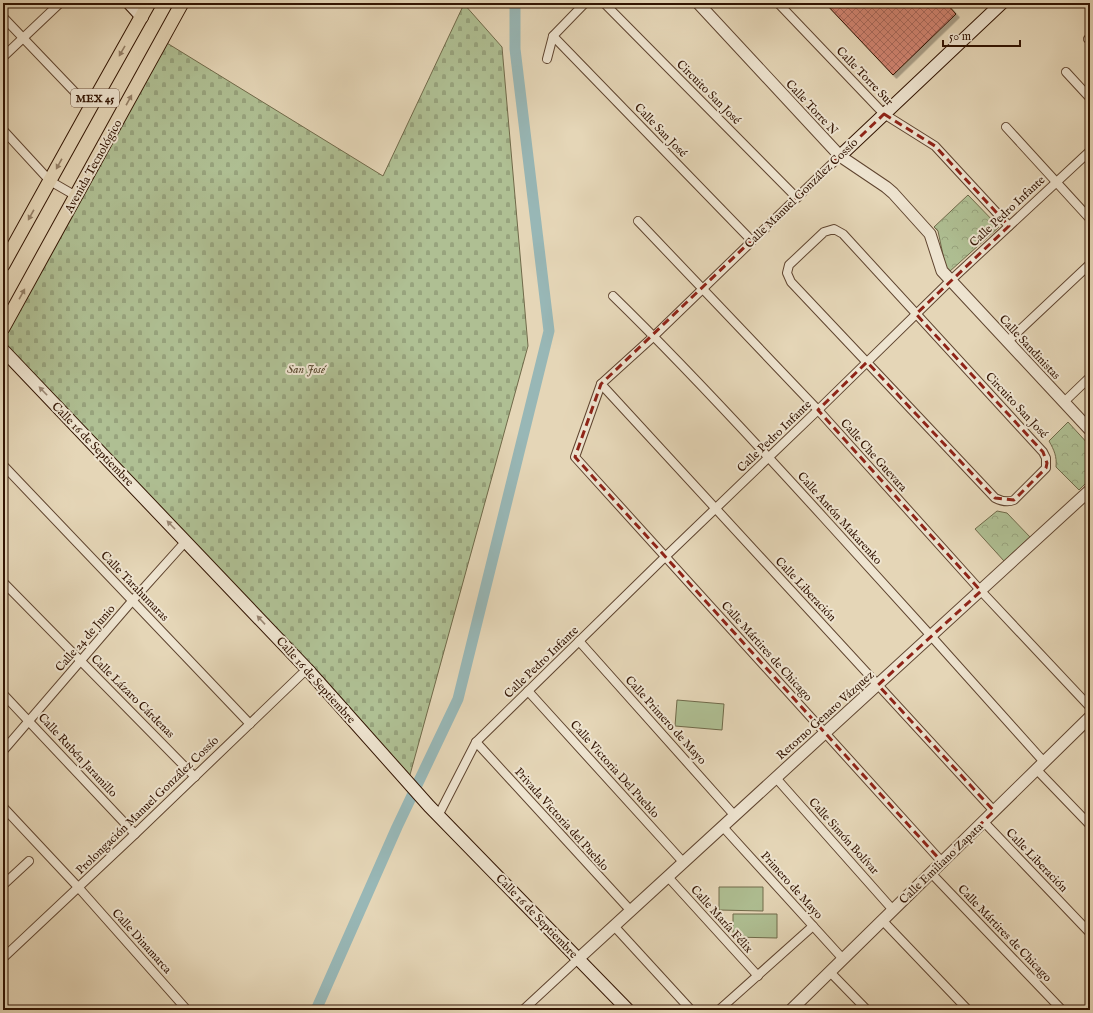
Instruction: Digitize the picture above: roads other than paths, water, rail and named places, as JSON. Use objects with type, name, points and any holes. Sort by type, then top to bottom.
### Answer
[{"type":"main road","points":[[129,3],[142,17]]},
{"type":"main road","name":"MEX 45","points":[[3,265],[149,3]]},
{"type":"main road","name":"Avenida Tecnológico","points":[[3,328],[182,3]]},
{"type":"main road","name":"Calle Manuel González Cossío","points":[[840,156],[1002,3]]},
{"type":"main road","name":"Calle 16 de Septiembre","points":[[3,350],[307,669],[438,816],[628,1010]]},
{"type":"street","points":[[3,57],[60,3]]},
{"type":"street","points":[[547,59],[553,36],[585,3]]},
{"type":"street","name":"Circuito San José","points":[[604,3],[796,198]]},
{"type":"street","name":"Calle Torre N","points":[[698,3],[840,156],[886,187],[930,234],[940,268],[950,281]]},
{"type":"street","name":"Calle Torre Sur","points":[[778,3],[884,114],[935,146],[1009,226]]},
{"type":"street","points":[[3,17],[90,108]]},
{"type":"street","name":"Calle San José","points":[[553,36],[752,241]]},
{"type":"street","points":[[1066,72],[1090,98]]},
{"type":"street","points":[[1006,127],[1090,219]]},
{"type":"street","points":[[3,130],[50,180],[76,196]]},
{"type":"street","name":"Calle Pedro Infante","points":[[438,816],[476,742],[665,556],[950,281],[1090,151]]},
{"type":"street","name":"Calle Manuel González Cossío","points":[[601,384],[654,336],[840,156]]},
{"type":"street","name":"Calle Che Guevara","points":[[638,221],[818,410],[980,591],[1090,707]]},
{"type":"street","name":"Circuito San José","points":[[838,230],[916,314],[1044,452],[1046,458],[1046,468],[1014,500],[1004,501],[995,498],[791,282],[787,273],[790,264],[824,232],[838,230]]},
{"type":"street","points":[[1007,342],[1090,264]]},
{"type":"street","name":"Calle Sandinistas","points":[[950,281],[1090,430]]},
{"type":"street","name":"Calle Antón Makarenko","points":[[613,296],[654,336],[769,457],[932,636],[1090,825]]},
{"type":"street","points":[[1064,402],[1090,377]]},
{"type":"street","name":"Calle Mártires de Chicago","points":[[601,384],[575,457],[942,862]]},
{"type":"street","name":"Calle Liberación","points":[[601,384],[994,811]]},
{"type":"street","name":"Calle Tarahumaras","points":[[3,465],[250,724]]},
{"type":"street","name":"Retorno Genaro Vázquez","points":[[578,959],[1090,490]]},
{"type":"street","name":"Calle 24 de Junio","points":[[3,751],[186,541]]},
{"type":"street","name":"Calle Lázaro Cárdenas","points":[[3,582],[195,776]]},
{"type":"street","name":"Calle Primero de Mayo","points":[[579,641],[735,816]]},
{"type":"street","name":"Prolongación Manuel González Cossío","points":[[3,958],[136,834],[307,669]]},
{"type":"street","name":"Calle Victoria Del Pueblo","points":[[528,691],[684,862]]},
{"type":"street","name":"Calle Rubén Jaramillo","points":[[3,694],[136,834]]},
{"type":"street","name":"Calle Emiliano Zapata","points":[[791,1010],[983,821],[1089,720]]},
{"type":"street","name":"Privada Victoria del Pueblo","points":[[476,742],[630,911]]},
{"type":"street","name":"Calle Simón Bolívar","points":[[776,778],[894,910]]},
{"type":"street","points":[[3,807],[78,887]]},
{"type":"street","name":"Calle Liberación","points":[[983,821],[1090,933]]},
{"type":"street","name":"Primero de Mayo","points":[[723,827],[844,959]]},
{"type":"street","points":[[3,885],[29,861]]},
{"type":"street","name":"Calle Mártires de Chicago","points":[[931,872],[1062,1010]]},
{"type":"street","name":"Calle María Félix","points":[[668,877],[758,976]]},
{"type":"street","name":"Calle Dinamarca","points":[[78,887],[187,1010]]},
{"type":"street","points":[[882,920],[968,1010]]},
{"type":"street","points":[[614,926],[691,1010]]},
{"type":"street","points":[[718,1010],[813,926]]},
{"type":"street","points":[[523,1010],[578,959]]},
{"type":"street","points":[[830,972],[867,1010]]},
{"type":"waterway","points":[[316,1010],[397,827],[458,699],[549,331],[515,49],[515,3]]},
{"type":"park label","name":"San José","points":[[306,369]]}]
